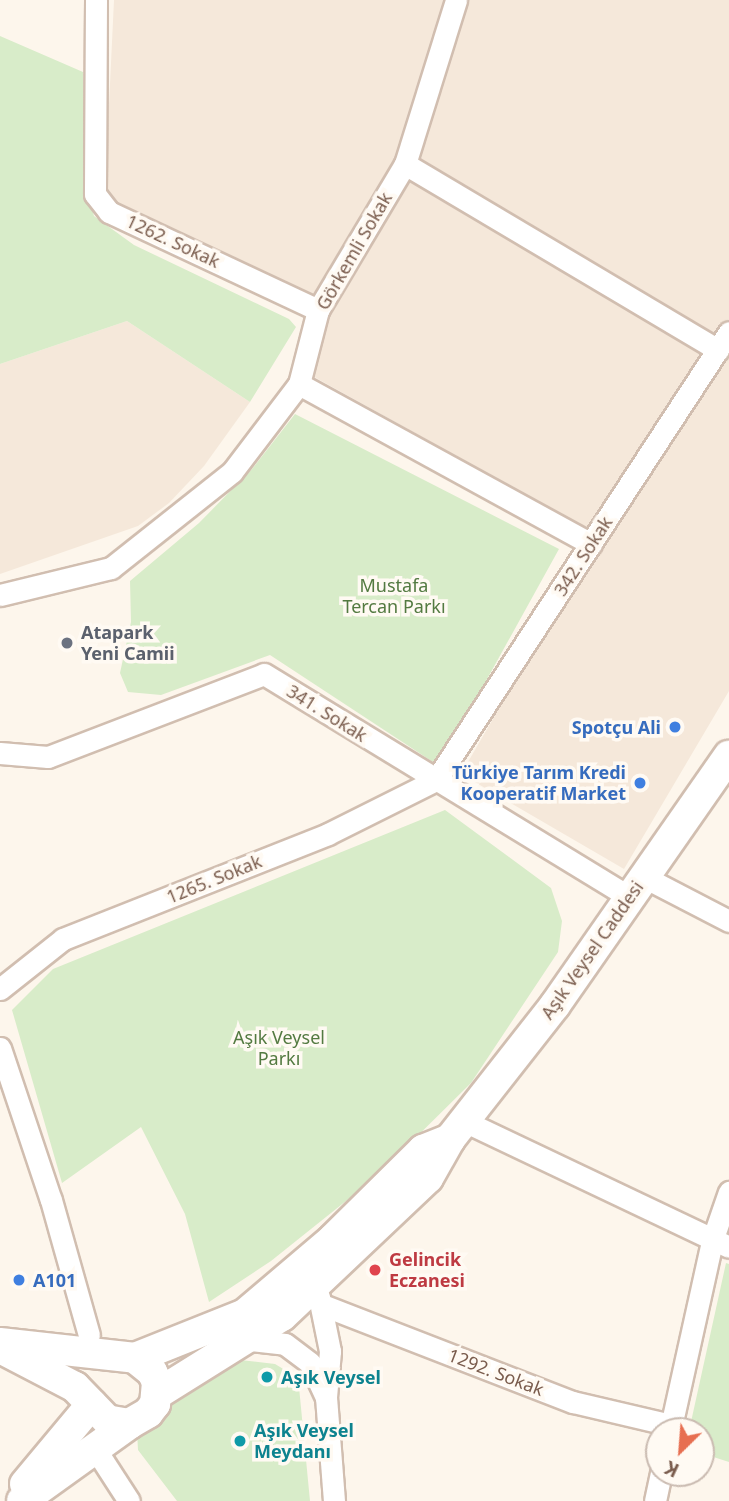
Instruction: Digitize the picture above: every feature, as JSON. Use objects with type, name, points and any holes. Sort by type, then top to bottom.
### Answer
[{"type":"street","name":"1262. Sokak","points":[[96,0],[95,194],[109,212],[318,310]]},
{"type":"street","name":"Görkemli Sokak","points":[[0,595],[111,568],[232,472],[299,384],[318,310],[405,164],[456,0]]},
{"type":"street","points":[[405,164],[718,350]]},
{"type":"street","name":"342. Sokak","points":[[436,780],[729,332]]},
{"type":"street","points":[[299,384],[591,544]]},
{"type":"street","name":"341. Sokak","points":[[0,753],[48,757],[264,674],[436,780],[637,887],[729,921]]},
{"type":"street","name":"Aşık Veysel Caddesi","points":[[22,1501],[94,1447],[148,1413],[157,1394],[242,1339],[320,1297],[428,1178],[457,1130],[555,1005],[729,755]]},
{"type":"street","name":"1265. Sokak","points":[[0,989],[63,939],[328,834],[436,780]]},
{"type":"street","points":[[0,1048],[51,1200],[89,1335]]},
{"type":"street","points":[[457,1130],[721,1244]]},
{"type":"street","name":"Aşık Veysel Caddesi","points":[[92,1404],[90,1381],[103,1362],[124,1358],[245,1314],[333,1239],[423,1150],[457,1130]]},
{"type":"street","points":[[674,1417],[721,1244],[729,1192]]},
{"type":"street","points":[[320,1297],[330,1351],[326,1397],[334,1501]]},
{"type":"street","name":"1292. Sokak","points":[[320,1297],[573,1402],[645,1421]]},
{"type":"street","points":[[242,1339],[285,1343],[310,1363],[326,1397]]},
{"type":"street","points":[[0,1346],[23,1342],[124,1358],[152,1372],[157,1394]]},
{"type":"street","points":[[0,1346],[41,1366],[92,1404],[107,1420],[129,1424]]},
{"type":"street","points":[[5,1501],[47,1462],[92,1404]]},
{"type":"street","points":[[94,1447],[130,1501]]},
{"type":"shaded area","points":[[114,0],[729,0],[729,691],[624,869],[461,774],[596,541],[580,525],[309,374],[334,306],[121,207],[105,189]]},
{"type":"shaded area","points":[[127,321],[250,402],[204,466],[169,503],[138,526],[0,574],[0,364]]},
{"type":"green space","points":[[0,36],[83,72],[85,180],[94,216],[134,245],[289,319],[296,327],[250,402],[127,321],[0,364]]},
{"type":"green space","name":"Mustafa Tercan Parkı","points":[[295,414],[559,549],[439,766],[270,655],[161,695],[128,692],[120,673],[131,622],[130,581],[199,523],[252,469]]},
{"type":"green space","name":"Aşık Veysel Parkı","points":[[445,810],[551,888],[562,921],[558,952],[471,1083],[376,1177],[271,1261],[209,1302],[185,1214],[141,1127],[62,1183],[12,1010],[53,969]]},
{"type":"green space","points":[[726,1263],[729,1264],[729,1462],[715,1458],[715,1417],[692,1417]]},
{"type":"green space","points":[[240,1360],[275,1364],[290,1373],[299,1387],[310,1501],[177,1501],[138,1450],[137,1432],[167,1412],[168,1402]]},
{"type":"place","name":"Atapark Yeni Camii","points":[[67,643]]},
{"type":"place","name":"Spotçu Ali","points":[[675,727]]},
{"type":"place","name":"Türkiye Tarım Kredi Kooperatif Market","points":[[640,783]]},
{"type":"place","name":"Gelincik Eczanesi","points":[[375,1270]]},
{"type":"place","name":"A101","points":[[19,1280]]},
{"type":"place","name":"Aşık Veysel","points":[[267,1377]]},
{"type":"place","name":"Aşık Veysel Meydanı","points":[[240,1441]]}]
